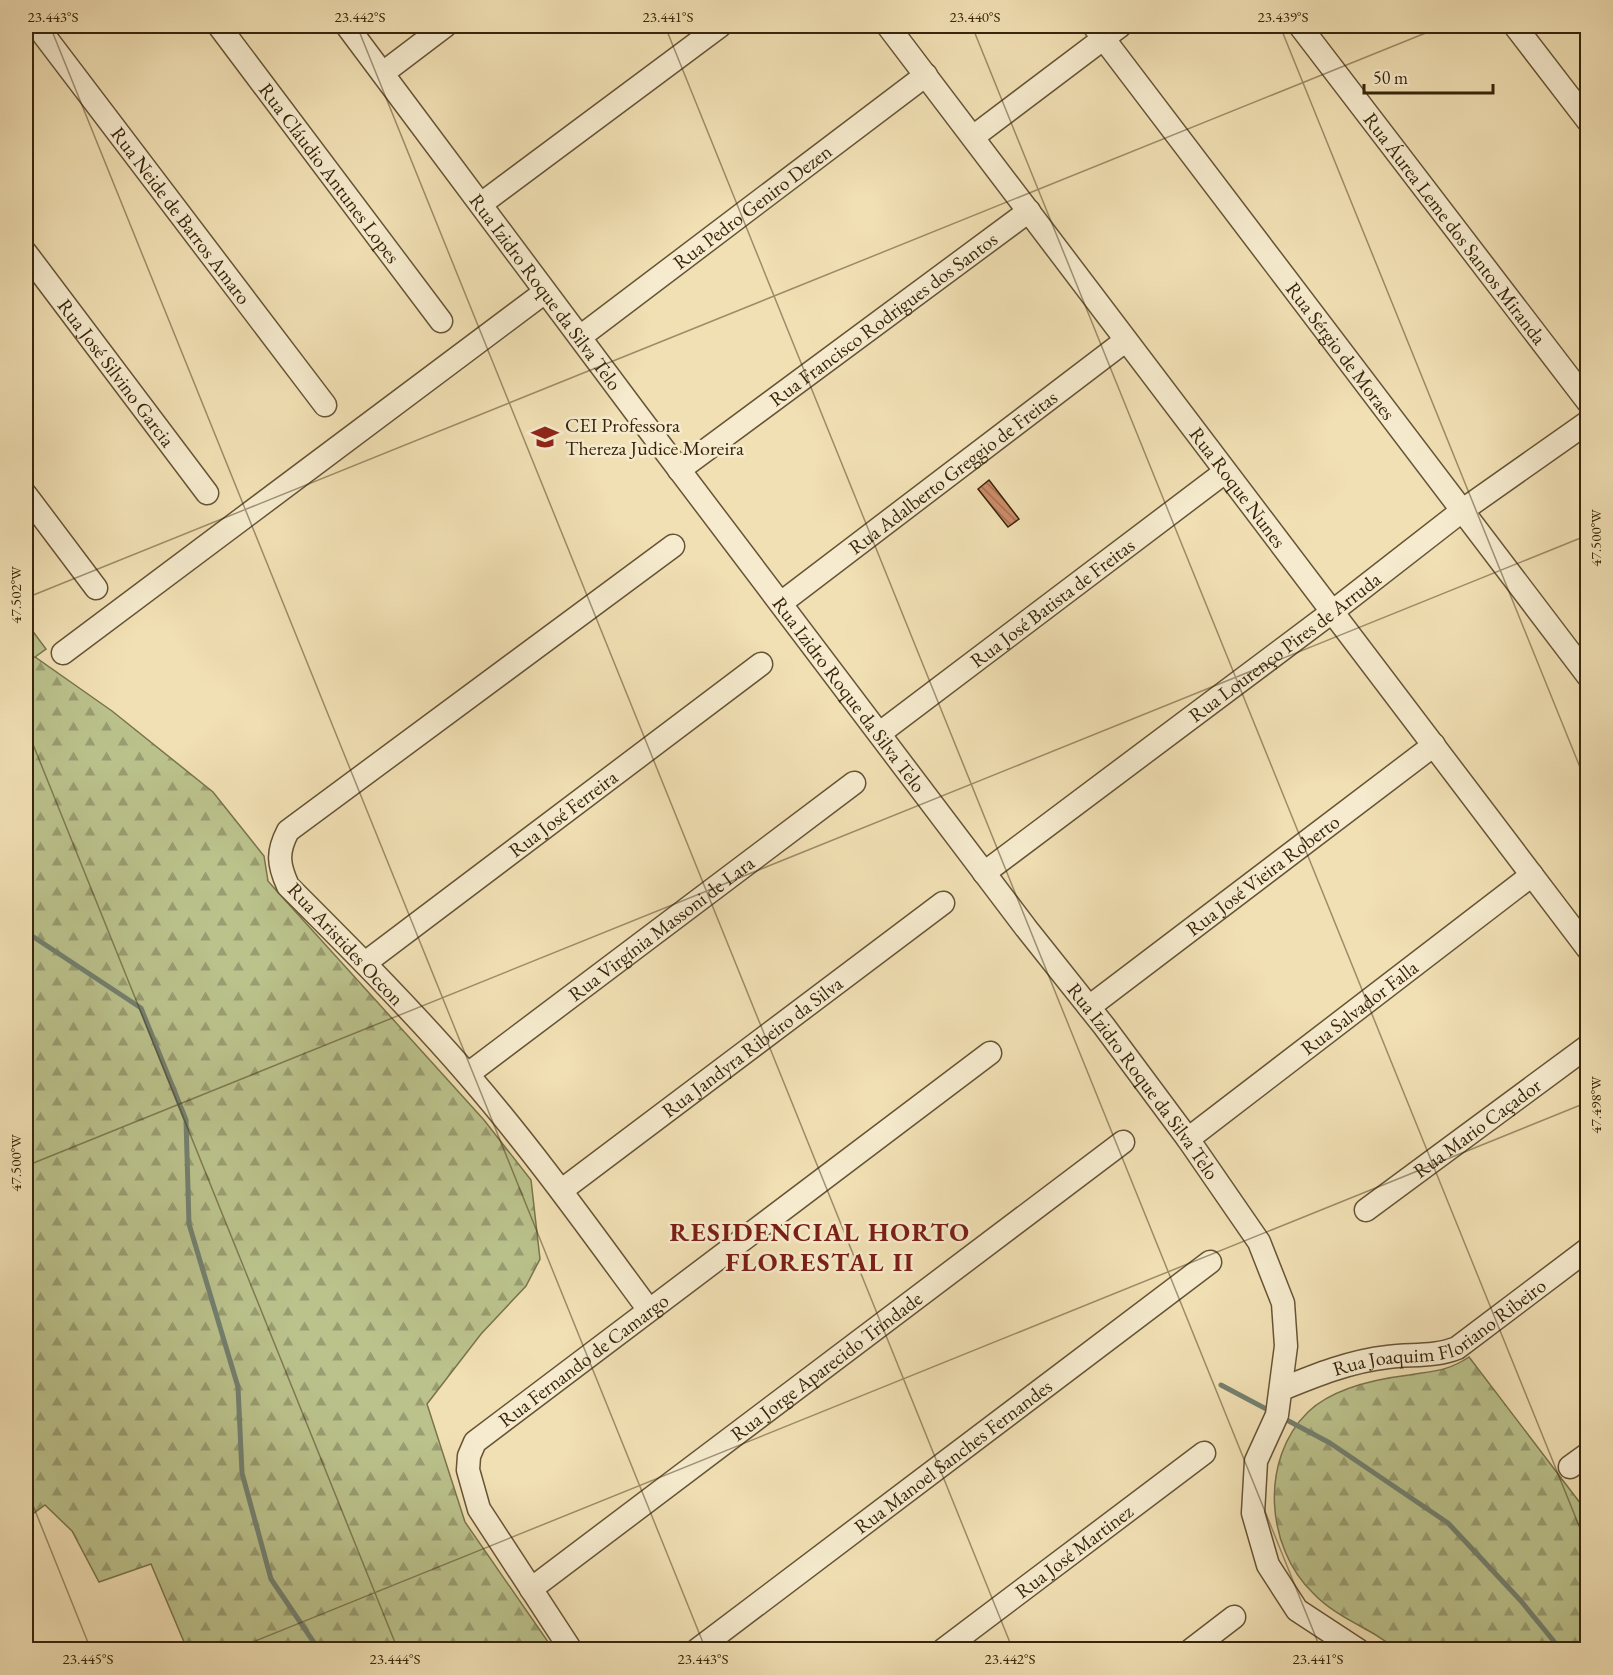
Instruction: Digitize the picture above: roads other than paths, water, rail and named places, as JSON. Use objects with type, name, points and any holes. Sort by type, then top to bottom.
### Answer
[{"type":"street","name":"Rua Neide de Barros Amaro","points":[[38,26],[325,405]]},
{"type":"street","name":"Rua Cláudio Antunes Lopes","points":[[219,26],[441,321]]},
{"type":"street","name":"Rua Izidro Roque da Silva Telo","points":[[347,26],[984,873],[1089,1006],[1188,1140],[1259,1242],[1283,1303],[1286,1346],[1277,1414],[1256,1461],[1253,1513],[1268,1565],[1298,1610],[1358,1650]]},
{"type":"street","points":[[383,73],[445,26]]},
{"type":"street","points":[[481,204],[720,26]]},
{"type":"street","name":"Rua Roque Nunes","points":[[888,26],[1587,949]]},
{"type":"street","name":"Rua Áurea Leme dos Santos Miranda","points":[[1300,26],[1587,402]]},
{"type":"street","points":[[1515,26],[1587,122]]},
{"type":"street","points":[[973,137],[1106,29]]},
{"type":"street","name":"Rua Sérgio de Moraes","points":[[1106,29],[1587,676]]},
{"type":"street","name":"Rua Pedro Geniro Dezen","points":[[580,338],[926,75]]},
{"type":"street","name":"Rua Francisco Rodrigues dos Santos","points":[[680,470],[1029,212]]},
{"type":"street","name":"Rua José Silvino Garcia","points":[[26,253],[207,493]]},
{"type":"street","points":[[63,653],[545,292]]},
{"type":"street","name":"Rua Adalberto Greggio de Freitas","points":[[781,603],[1125,341]]},
{"type":"street","name":"Rua Lourenço Pires de Arruda","points":[[984,873],[1332,612],[1463,510],[1587,422]]},
{"type":"street","name":"Rua José Batista de Freitas","points":[[880,733],[1225,472]]},
{"type":"street","points":[[26,495],[96,588]]},
{"type":"street","name":"Rua Aristides Occon","points":[[649,1310],[562,1190],[468,1074],[365,963],[288,885],[282,872],[280,858],[281,844],[288,831],[673,546]]},
{"type":"street","name":"Rua José Ferreira","points":[[365,963],[762,664]]},
{"type":"street","name":"Rua José Vieira Roberto","points":[[1089,1006],[1434,745]]},
{"type":"street","name":"Rua Virgínia Massoni de Lara","points":[[468,1074],[854,783]]},
{"type":"street","name":"Rua Salvador Falla","points":[[1188,1140],[1532,875]]},
{"type":"street","name":"Rua Jandyra Ribeiro da Silva","points":[[562,1190],[943,903]]},
{"type":"street","name":"Rua Mario Caçador","points":[[1366,1210],[1587,1046]]},
{"type":"street","name":"Rua Fernando de Camargo","points":[[531,1589],[479,1509],[468,1470],[469,1456],[475,1442],[990,1053]]},
{"type":"street","name":"Rua Jorge Aparecido Trindade","points":[[531,1589],[1123,1142]]},
{"type":"street","name":"Rua Joaquim Floriano Ribeiro","points":[[1282,1389],[1326,1371],[1387,1357],[1443,1353],[1457,1348],[1587,1249]]},
{"type":"street","name":"Rua Manoel Sanches Fernandes","points":[[697,1650],[1210,1262]]},
{"type":"street","name":"Rua José Martinez","points":[[943,1650],[1204,1453]]},
{"type":"street","points":[[531,1589],[571,1650]]},
{"type":"street","points":[[1191,1650],[1234,1617]]},
{"type":"waterway","points":[[26,932],[141,1008],[186,1120],[189,1224],[238,1387],[242,1473],[271,1579],[319,1650]]},
{"type":"waterway","points":[[1221,1385],[1272,1412]]},
{"type":"waterway","points":[[1283,1418],[1330,1443],[1448,1523],[1521,1601],[1561,1650]]},
{"type":"place","name":"CEI Professora Thereza Judice Moreira","points":[[545,437]]},
{"type":"district","name":"RESIDENCIAL HORTO FLORESTAL II","points":[[820,1247]]}]
